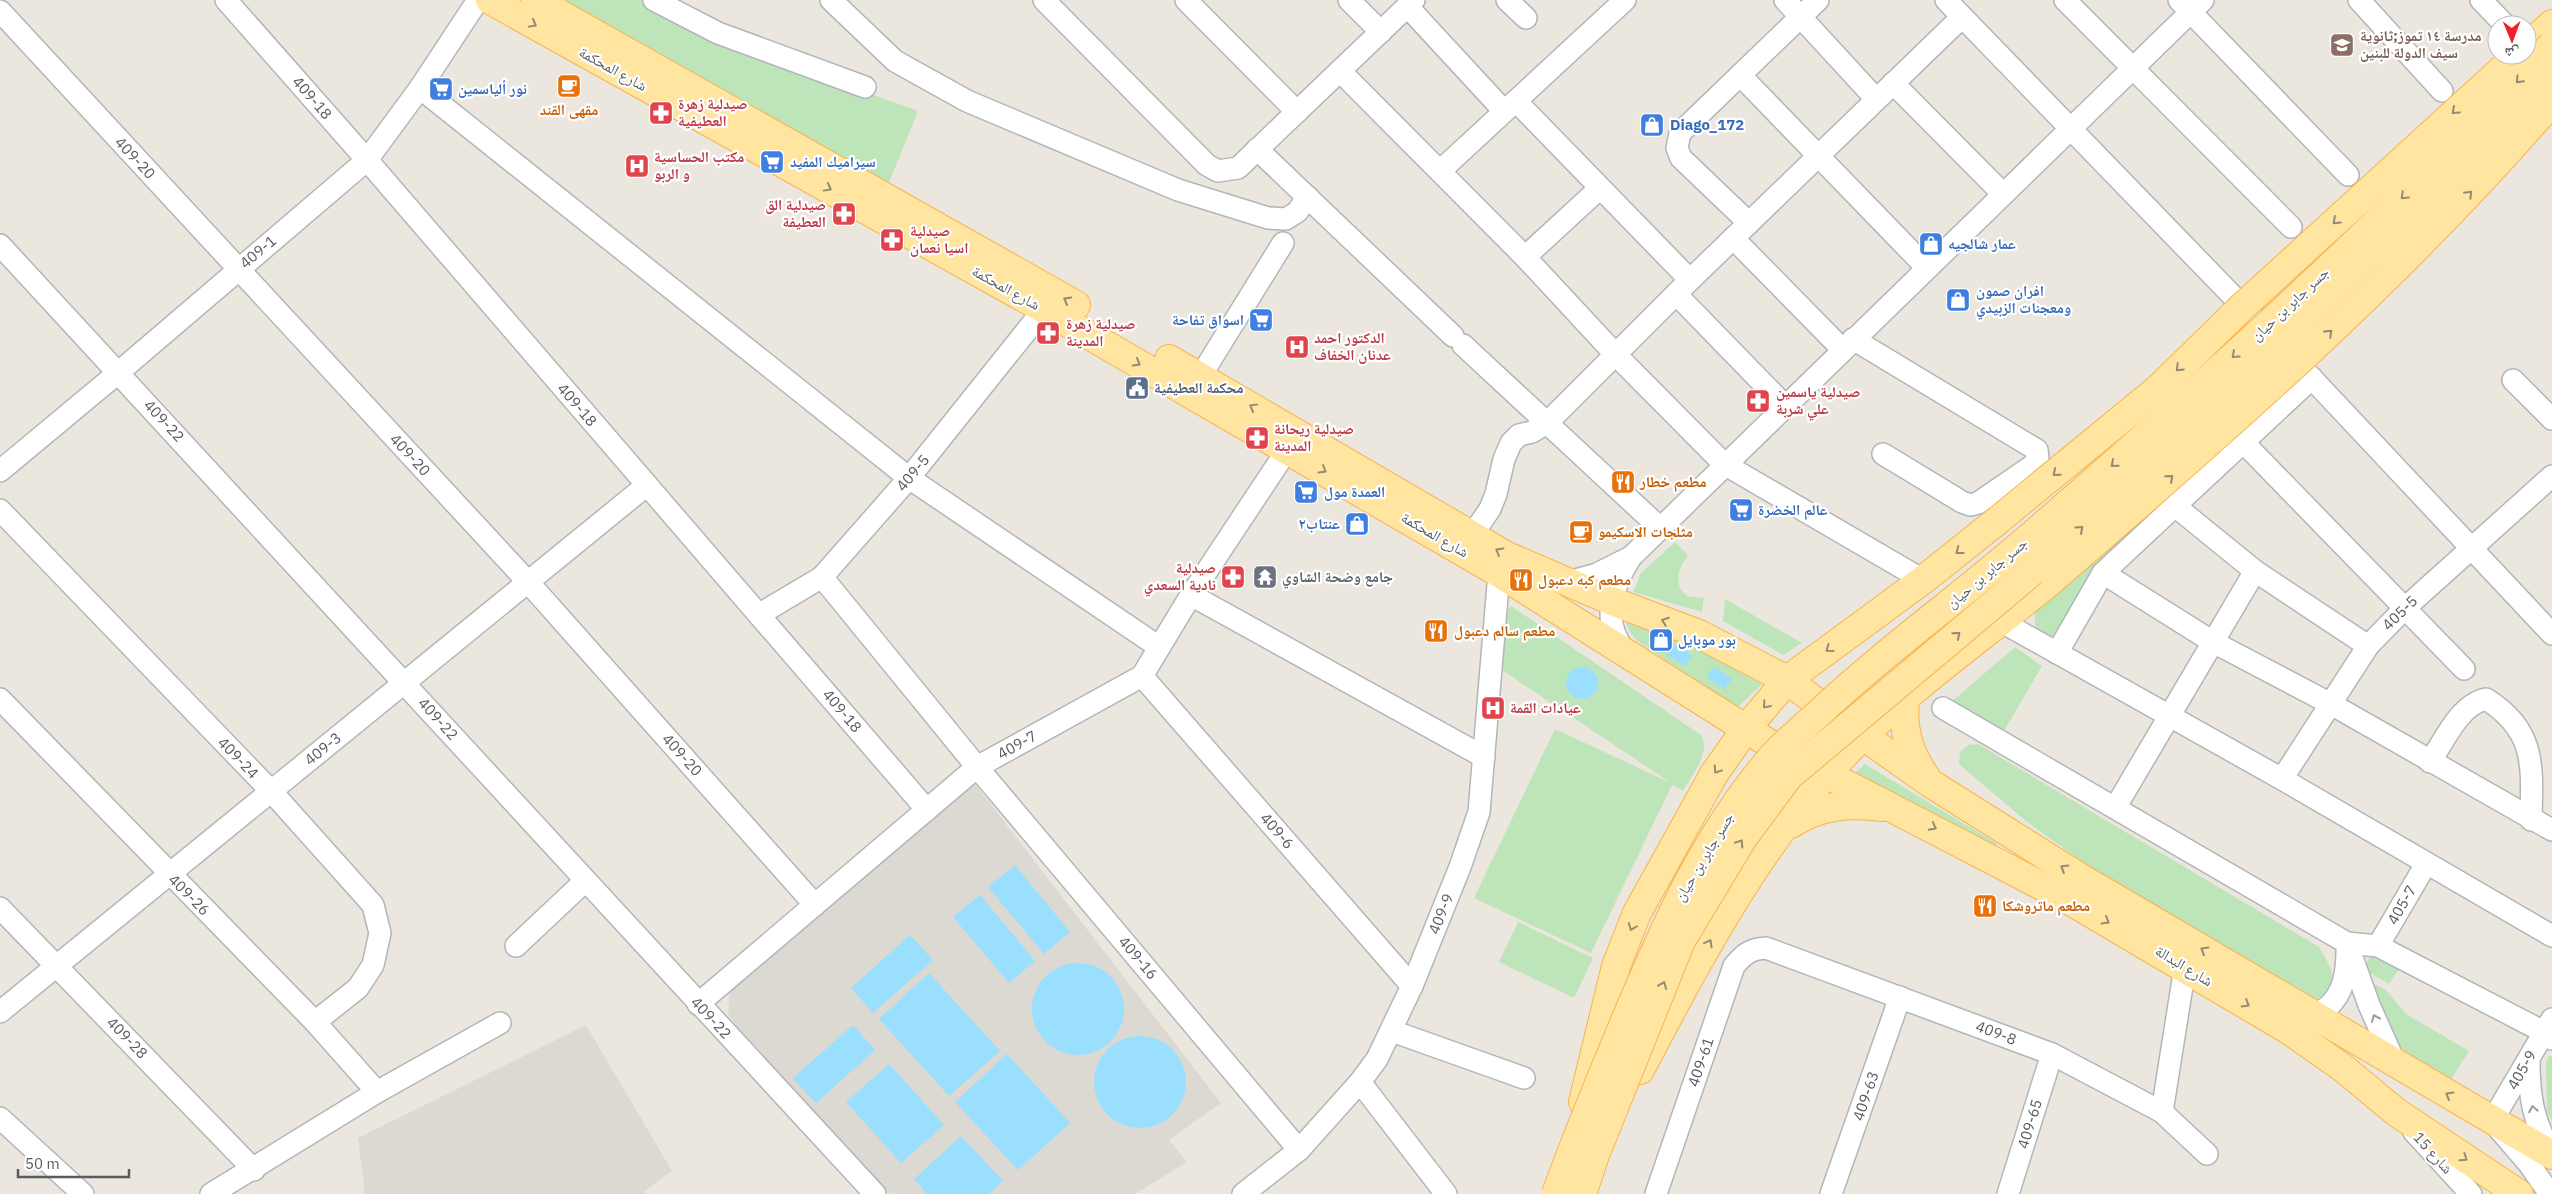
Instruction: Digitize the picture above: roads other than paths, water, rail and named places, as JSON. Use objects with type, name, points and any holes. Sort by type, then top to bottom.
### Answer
[{"type":"main road","name":"شارع المحكمة","points":[[490,0],[1044,309],[1500,573],[1745,730],[1770,744]]},
{"type":"main road","name":"شارع المحكمة","points":[[535,0],[944,230],[1507,556],[1700,634],[1787,680],[1815,700]]},
{"type":"main road","points":[[2537,38],[2552,24]]},
{"type":"main road","name":"جسر جابر بن حيان","points":[[1582,1194],[1583,1153],[1672,912],[1723,821],[1769,760],[1843,690],[1997,566],[2148,435],[2297,299],[2461,142],[2552,45]]},
{"type":"main road","points":[[1583,1153],[1616,966],[1637,913],[1714,774],[1745,730],[1787,680],[1922,580],[2159,388],[2243,306],[2507,65]]},
{"type":"main road","name":"جسر جابر بن حيان","points":[[1556,1194],[1583,1153],[1684,934],[1743,838],[1789,776],[2022,581],[2164,454],[2463,168],[2552,79]]},
{"type":"main road","points":[[1583,1153],[1726,913],[1821,771],[1859,733],[2002,622],[2054,578],[2191,459],[2329,334],[2494,169],[2552,102]]},
{"type":"main road","points":[[1905,698],[1905,734],[1910,752],[1930,782]]},
{"type":"main road","name":"شارع البدالة","points":[[1859,733],[1930,782],[2081,878],[2492,1122],[2552,1154]]},
{"type":"main road","name":"شارع البدالة","points":[[1821,771],[2067,899],[2185,967],[2316,1048],[2396,1112],[2519,1194]]},
{"type":"main road","points":[[1782,831],[1799,819],[1818,810],[1837,806],[1858,804],[1899,810]]},
{"type":"street","name":"409-18","points":[[226,0],[760,614],[927,810]]},
{"type":"street","name":"409-1","points":[[0,471],[120,372],[237,269],[367,160],[420,88],[478,0]]},
{"type":"street","points":[[654,0],[718,33],[865,87]]},
{"type":"street","points":[[831,0],[895,61],[967,101],[1178,190],[1268,218],[1286,219],[1297,212],[1308,197]]},
{"type":"street","points":[[1044,0],[1207,165],[1218,171],[1238,168],[1411,3],[1510,106],[1600,188],[1785,406]]},
{"type":"street","points":[[1186,0],[1297,112]]},
{"type":"street","points":[[1349,0],[1381,32]]},
{"type":"street","points":[[1507,0],[1526,18]]},
{"type":"street","points":[[1440,171],[1625,0]]},
{"type":"street","points":[[1786,0],[1876,99]]},
{"type":"street","points":[[1818,0],[1680,133],[1677,148],[1681,158],[1741,231],[1848,344],[2037,450],[2038,458],[2032,466],[1986,498],[1978,503],[1970,504],[1962,502],[1883,454]]},
{"type":"street","points":[[1946,0],[2253,317]]},
{"type":"street","points":[[2065,0],[2291,227]]},
{"type":"street","points":[[2359,0],[2442,91]]},
{"type":"street","points":[[2481,0],[2495,15]]},
{"type":"street","points":[[1626,652],[1620,645],[1612,628],[1612,600],[1622,571],[1631,557],[1659,527],[2133,68],[2191,4],[2348,175]]},
{"type":"street","name":"409-20","points":[[0,11],[528,582],[815,905]]},
{"type":"street","points":[[1472,535],[1490,510],[1496,494],[1504,459],[1511,443],[1520,435],[1532,432],[1547,424],[1683,287],[1962,17]]},
{"type":"street","points":[[1340,71],[1525,257],[1616,354],[1724,464],[1922,580]]},
{"type":"street","points":[[1740,75],[1927,268]]},
{"type":"street","points":[[1893,83],[2003,194]]},
{"type":"street","points":[[420,88],[909,478],[1159,647]]},
{"type":"street","points":[[1257,150],[1458,341],[1659,527]]},
{"type":"street","points":[[1206,199],[1218,171]]},
{"type":"street","points":[[1525,257],[1600,188]]},
{"type":"street","points":[[1200,377],[1283,243]]},
{"type":"street","name":"409-22","points":[[0,245],[120,372],[698,1004],[875,1194]]},
{"type":"street","name":"409-5","points":[[760,614],[822,577],[909,478],[1044,309]]},
{"type":"street","points":[[2289,354],[2552,634]]},
{"type":"street","points":[[2057,653],[2103,573],[2312,378]]},
{"type":"street","points":[[2513,380],[2552,419]]},
{"type":"street","points":[[2243,442],[2464,669]]},
{"type":"street","points":[[1142,676],[1192,595],[1287,450]]},
{"type":"street","name":"409-3","points":[[0,1012],[647,485]]},
{"type":"street","name":"405-5","points":[[2282,779],[2368,646],[2405,608],[2471,549],[2549,486]]},
{"type":"street","points":[[2175,506],[2255,570],[2368,646]]},
{"type":"street","name":"409-24","points":[[0,510],[271,792],[373,905],[380,933],[373,965],[358,988],[315,1022]]},
{"type":"street","points":[[1568,582],[1597,574],[1631,557]]},
{"type":"street","points":[[2115,808],[2255,570]]},
{"type":"street","name":"409-9","points":[[1245,1194],[1299,1150],[1360,1082],[1377,1059],[1412,986],[1460,867],[1479,812],[1500,573]]},
{"type":"street","points":[[2103,573],[2213,642],[2331,704],[2531,820],[2552,830]]},
{"type":"street","name":"409-16","points":[[822,577],[977,767],[1299,1150]]},
{"type":"street","points":[[1192,595],[1484,757]]},
{"type":"street","points":[[2002,622],[2282,779],[2552,936]]},
{"type":"street","name":"409-7","points":[[698,1004],[977,767],[1142,676]]},
{"type":"street","name":"409-6","points":[[1142,676],[1412,986]]},
{"type":"street","name":"409-26","points":[[0,699],[169,875],[315,1022],[377,1092]]},
{"type":"street","points":[[2430,762],[2466,710],[2475,701],[2486,699],[2500,708],[2519,728],[2529,751],[2532,779],[2531,820]]},
{"type":"street","points":[[1943,708],[2347,943],[2378,946],[2549,1030]]},
{"type":"street","name":"405-7","points":[[2378,946],[2426,864]]},
{"type":"street","points":[[516,946],[586,881]]},
{"type":"street","name":"409-28","points":[[0,908],[254,1170]]},
{"type":"street","points":[[2312,1016],[2325,1011],[2342,990],[2347,968],[2347,943]]},
{"type":"street","points":[[2347,943],[2369,1005],[2395,1063]]},
{"type":"street","name":"409-61","points":[[1656,1194],[1734,966],[1744,954],[1754,948],[1766,948]]},
{"type":"street","name":"409-8","points":[[1766,948],[2052,1054],[2162,1112],[2207,1154]]},
{"type":"street","points":[[2162,1112],[2185,967]]},
{"type":"street","name":"409-63","points":[[1831,1194],[1900,997]]},
{"type":"street","points":[[211,1194],[254,1170],[377,1092],[500,1024]]},
{"type":"street","name":"405-9","points":[[2492,1122],[2529,1059],[2549,1030]]},
{"type":"street","points":[[1392,1031],[1524,1078]]},
{"type":"street","name":"409-65","points":[[2008,1194],[2052,1054]]},
{"type":"street","points":[[2529,1059],[2534,1116],[2539,1132],[2552,1154]]},
{"type":"street","points":[[1360,1082],[1446,1194]]},
{"type":"street","name":"شارع 15","points":[[2396,1112],[2471,1194]]},
{"type":"street","points":[[2492,1122],[2529,1164],[2550,1194]]},
{"type":"street","points":[[4,1126],[83,1194]]},
{"type":"water","points":[[1673,644],[1692,655],[1685,666],[1667,655]]},
{"type":"water","points":[[1582,667],[1593,672],[1598,683],[1593,694],[1582,699],[1571,694],[1566,683],[1571,672]]},
{"type":"water","points":[[1714,667],[1732,679],[1724,689],[1707,677]]},
{"type":"water","points":[[1015,865],[1070,932],[1044,954],[988,887]]},
{"type":"water","points":[[980,895],[1035,961],[1009,983],[953,917]]},
{"type":"water","points":[[910,935],[933,960],[873,1013],[851,988]]},
{"type":"water","points":[[1078,963],[1095,967],[1110,977],[1120,992],[1124,1009],[1120,1026],[1110,1041],[1095,1051],[1078,1055],[1061,1051],[1046,1041],[1036,1026],[1032,1009],[1036,992],[1046,977],[1061,967]]},
{"type":"water","points":[[929,973],[1000,1051],[949,1096],[879,1019]]},
{"type":"water","points":[[853,1025],[875,1050],[816,1103],[793,1078]]},
{"type":"water","points":[[1140,1036],[1157,1040],[1172,1050],[1182,1065],[1186,1082],[1182,1099],[1172,1114],[1157,1124],[1140,1128],[1123,1124],[1108,1114],[1098,1099],[1094,1082],[1098,1065],[1108,1050],[1123,1040]]},
{"type":"water","points":[[1007,1054],[1070,1123],[1018,1170],[955,1102]]},
{"type":"water","points":[[889,1064],[944,1125],[901,1163],[846,1102]]},
{"type":"water","points":[[961,1136],[1003,1181],[989,1194],[927,1194],[914,1179]]},
{"type":"place","name":"مدرسة ١٤ تموز;ثانوية سيف الدولة للبنين","points":[[2342,45]]},
{"type":"place","name":"مقهى القند","points":[[569,86]]},
{"type":"place","name":"نور ألياسمين","points":[[441,89]]},
{"type":"place","name":"صيدلية زهرة العطيفية","points":[[661,113]]},
{"type":"place","name":"Diago_172","points":[[1652,125]]},
{"type":"place","name":"سيراميك المفيد","points":[[772,162]]},
{"type":"place","name":"مكتب الحساسية و الربو","points":[[637,166]]},
{"type":"place","name":"صيدلية الق العطيفة","points":[[844,214]]},
{"type":"place","name":"صيدلية اسيا نعمان","points":[[892,240]]},
{"type":"place","name":"عمار شالجيه","points":[[1931,244]]},
{"type":"place","name":"افران صمون ومعجنات الزبيدي","points":[[1958,300]]},
{"type":"place","name":"اسواق تفاحة","points":[[1261,320]]},
{"type":"place","name":"صيدلية زهرة المدينة","points":[[1048,333]]},
{"type":"place","name":"الدكتور احمد عدنان الخفاف","points":[[1297,347]]},
{"type":"place","name":"محكمة العطيفية","points":[[1137,388]]},
{"type":"place","name":"صيدلية ياسمين علي شربة","points":[[1758,401]]},
{"type":"place","name":"صيدلية ريحانة المدينة","points":[[1257,438]]},
{"type":"place","name":"مطعم خطار","points":[[1623,482]]},
{"type":"place","name":"العمدة مول","points":[[1306,492]]},
{"type":"place","name":"عالم الخضرة","points":[[1741,510]]},
{"type":"place","name":"عنتاب٢","points":[[1357,524]]},
{"type":"place","name":"مثلجات الاسكيمو","points":[[1581,532]]},
{"type":"place","name":"صيدلية نادية السعدي","points":[[1233,577]]},
{"type":"place","name":"جامع وضحة الشاوي","points":[[1265,577]]},
{"type":"place","name":"مطعم كبه دعبول","points":[[1521,580]]},
{"type":"place","name":"مطعم سالم دعبول","points":[[1436,631]]},
{"type":"place","name":"بور موبايل","points":[[1661,640]]},
{"type":"place","name":"عيادات القمة","points":[[1493,708]]},
{"type":"place","name":"مطعم ماتروشكا","points":[[1985,906]]}]
